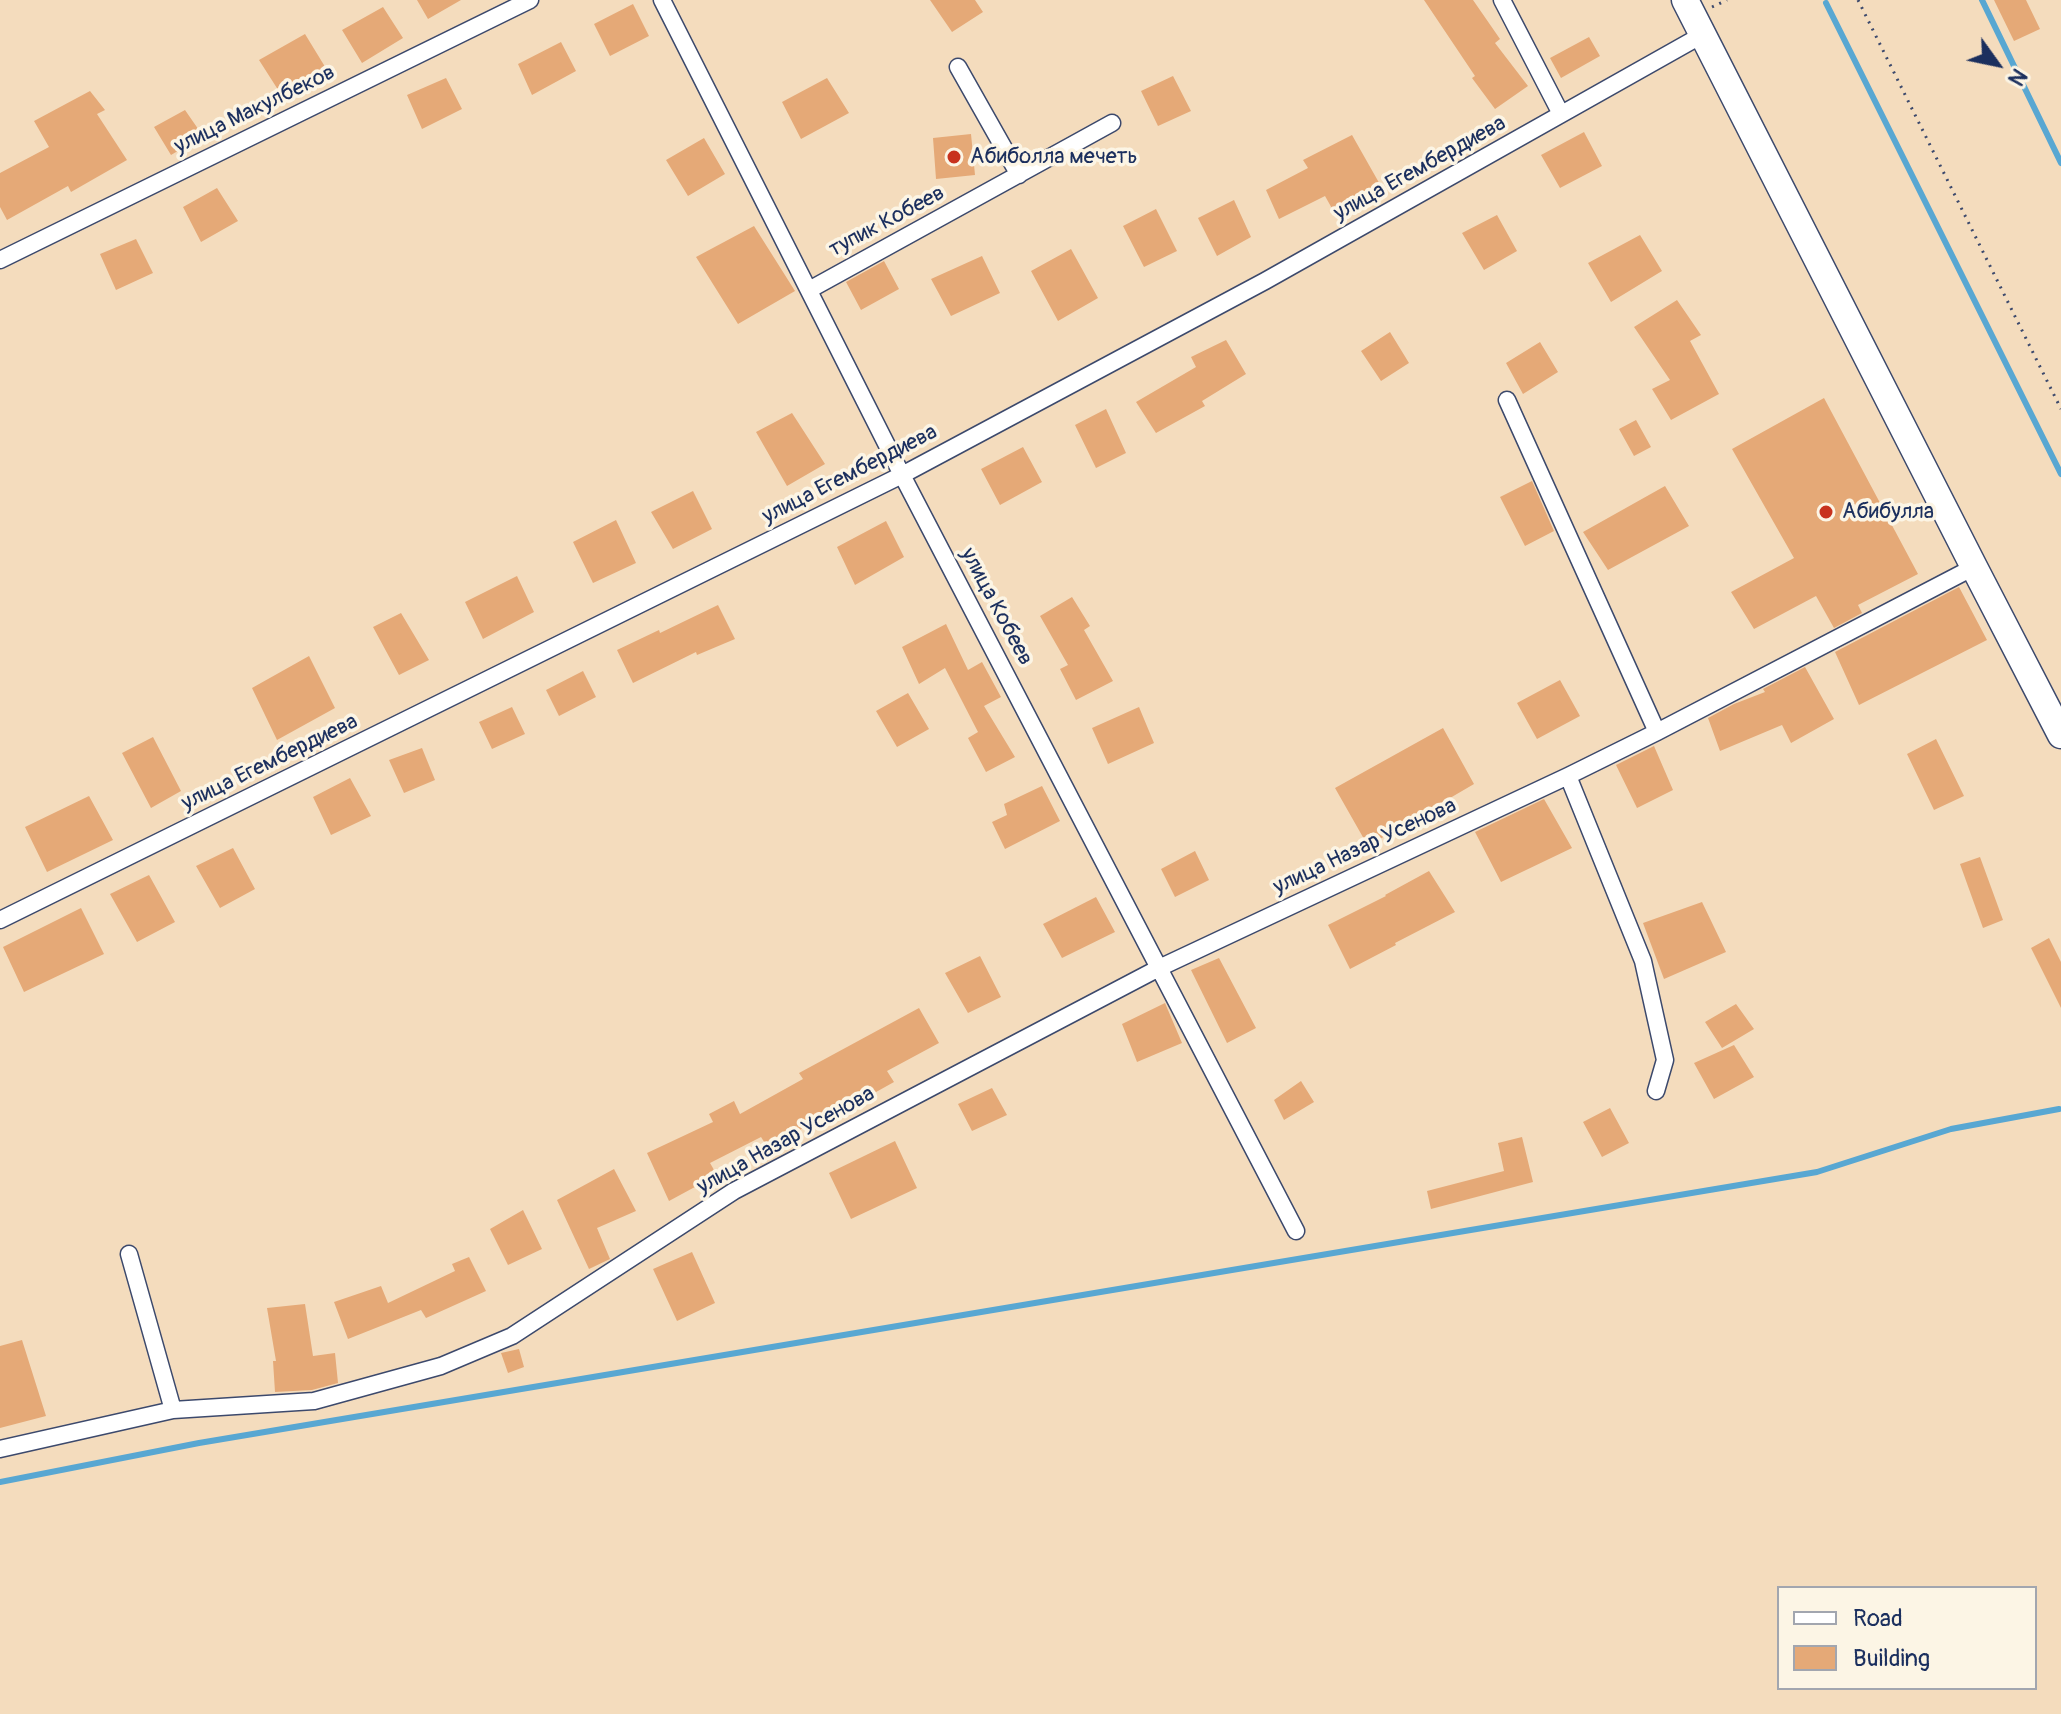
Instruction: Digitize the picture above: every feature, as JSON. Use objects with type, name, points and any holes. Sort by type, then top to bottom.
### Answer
[{"type":"main road","points":[[1685,0],[2061,735]]},
{"type":"street","name":"улица Макулбеков","points":[[0,260],[530,0]]},
{"type":"street","name":"улица Кобеев","points":[[662,0],[902,475],[1296,1231]]},
{"type":"street","points":[[1502,0],[1561,114]]},
{"type":"street","name":"улица Егембердиева","points":[[0,920],[902,475],[1265,281],[1702,35]]},
{"type":"street","points":[[958,67],[1019,175]]},
{"type":"street","name":"тупик Кобеев","points":[[809,290],[1112,123]]},
{"type":"street","points":[[1507,400],[1657,732]]},
{"type":"street","name":"улица Назар Усенова","points":[[0,1449],[173,1410],[314,1401],[441,1366],[512,1336],[734,1191],[1159,968],[1568,776],[1974,567]]},
{"type":"street","points":[[1568,776],[1643,961],[1665,1060],[1656,1091]]},
{"type":"street","points":[[129,1254],[173,1410]]},
{"type":"path","points":[[1858,0],[2061,409]]},
{"type":"building","points":[[417,0],[461,0],[428,19]]},
{"type":"building","points":[[930,0],[975,0],[983,12],[952,32]]},
{"type":"building","points":[[1424,0],[1473,0],[1500,39],[1495,43],[1528,86],[1495,109]]},
{"type":"building","points":[[1994,0],[2026,0],[2040,29],[2014,41]]},
{"type":"building","points":[[633,4],[649,36],[610,56],[594,24]]},
{"type":"building","points":[[383,7],[403,38],[362,63],[342,30]]},
{"type":"building","points":[[305,34],[327,70],[282,96],[259,60]]},
{"type":"building","points":[[1589,37],[1600,56],[1561,78],[1550,58]]},
{"type":"building","points":[[561,42],[576,71],[532,95],[518,64]]},
{"type":"building","points":[[1173,76],[1191,111],[1158,126],[1141,91]]},
{"type":"building","points":[[446,78],[462,109],[422,129],[407,95]]},
{"type":"building","points":[[827,78],[849,113],[801,139],[782,102]]},
{"type":"building","points":[[90,91],[105,110],[97,114],[127,160],[71,192],[68,186],[7,220],[0,207],[0,173],[49,147],[34,121]]},
{"type":"building","points":[[185,110],[203,136],[171,155],[154,127]]},
{"type":"building","points":[[1584,132],[1602,166],[1560,188],[1541,155]]},
{"type":"building","name":"Абиболла мечеть","points":[[971,134],[975,175],[936,179],[933,138]]},
{"type":"building","points":[[1352,135],[1382,188],[1334,212],[1325,196],[1279,219],[1266,190],[1308,168],[1303,160]]},
{"type":"building","points":[[704,138],[725,174],[688,196],[666,160]]},
{"type":"building","points":[[217,188],[238,221],[201,242],[183,207]]},
{"type":"building","points":[[1234,200],[1251,237],[1217,256],[1198,218]]},
{"type":"building","points":[[1156,209],[1177,251],[1144,267],[1123,226]]},
{"type":"building","points":[[1497,215],[1517,251],[1484,270],[1462,233]]},
{"type":"building","points":[[754,226],[795,291],[738,324],[696,257]]},
{"type":"building","points":[[1640,235],[1662,271],[1611,302],[1588,263]]},
{"type":"building","points":[[136,239],[153,273],[116,290],[100,254]]},
{"type":"building","points":[[1071,249],[1098,298],[1058,321],[1031,271]]},
{"type":"building","points":[[982,256],[1000,293],[951,316],[931,279]]},
{"type":"building","points":[[884,261],[899,289],[861,310],[846,282]]},
{"type":"building","points":[[1677,300],[1701,335],[1690,341],[1719,394],[1671,420],[1652,389],[1670,380],[1634,327]]},
{"type":"building","points":[[1390,332],[1409,363],[1381,381],[1361,351]]},
{"type":"building","points":[[1226,340],[1246,374],[1202,401],[1205,406],[1156,433],[1136,402],[1196,367],[1191,357]]},
{"type":"building","points":[[1540,342],[1558,372],[1523,394],[1506,363]]},
{"type":"building","name":"Абибулла","points":[[1824,398],[1918,574],[1858,605],[1862,613],[1834,628],[1816,596],[1754,629],[1731,592],[1794,558],[1732,449]]},
{"type":"building","points":[[1106,409],[1126,453],[1096,468],[1075,425]]},
{"type":"building","points":[[792,413],[825,464],[787,486],[756,432]]},
{"type":"building","points":[[1636,420],[1651,447],[1634,456],[1619,429]]},
{"type":"building","points":[[1023,447],[1042,482],[1000,505],[981,469]]},
{"type":"building","points":[[1532,481],[1554,531],[1525,546],[1500,497]]},
{"type":"building","points":[[1665,486],[1689,526],[1608,570],[1583,532]]},
{"type":"building","points":[[693,491],[712,529],[673,549],[651,512]]},
{"type":"building","points":[[616,520],[636,563],[593,583],[573,542]]},
{"type":"building","points":[[886,521],[904,557],[855,585],[837,547]]},
{"type":"building","points":[[517,576],[534,612],[483,639],[465,602]]},
{"type":"building","points":[[1959,587],[1987,640],[1859,705],[1835,652]]},
{"type":"building","points":[[1072,597],[1090,626],[1084,630],[1113,681],[1076,700],[1060,669],[1068,665],[1040,616]]},
{"type":"building","points":[[718,605],[735,639],[697,655],[696,652],[633,683],[617,650]]},
{"type":"building","points":[[401,613],[429,660],[399,675],[373,627]]},
{"type":"building","points":[[946,624],[968,670],[982,662],[1001,697],[984,706],[1015,757],[986,772],[968,738],[978,732],[945,668],[919,684],[902,647]]},
{"type":"building","points":[[309,656],[335,708],[277,740],[252,688]]},
{"type":"building","points":[[1805,667],[1834,719],[1791,743],[1782,725],[1720,751],[1708,718],[1765,692],[1763,689]]},
{"type":"building","points":[[583,671],[596,697],[559,716],[546,690]]},
{"type":"building","points":[[1560,680],[1580,716],[1537,739],[1517,703]]},
{"type":"building","points":[[908,693],[929,729],[897,747],[876,711]]},
{"type":"building","points":[[512,707],[525,734],[492,749],[479,722]]},
{"type":"building","points":[[1139,707],[1154,743],[1108,764],[1092,728]]},
{"type":"building","points":[[1443,728],[1474,784],[1368,846],[1335,788]]},
{"type":"building","points":[[153,737],[181,791],[151,808],[122,753]]},
{"type":"building","points":[[1936,739],[1964,796],[1934,810],[1907,754]]},
{"type":"building","points":[[1654,746],[1673,790],[1637,808],[1616,765]]},
{"type":"building","points":[[422,748],[435,780],[404,793],[389,760]]},
{"type":"building","points":[[350,778],[371,816],[331,835],[313,797]]},
{"type":"building","points":[[1042,786],[1060,821],[1005,849],[992,822],[1007,815],[1004,804]]},
{"type":"building","points":[[89,796],[113,840],[47,872],[25,827]]},
{"type":"building","points":[[1544,799],[1572,848],[1501,882],[1475,832]]},
{"type":"building","points":[[233,848],[255,889],[220,908],[196,866]]},
{"type":"building","points":[[1195,851],[1209,880],[1175,897],[1161,869]]},
{"type":"building","points":[[1980,857],[2003,920],[1983,928],[1960,864]]},
{"type":"building","points":[[1429,871],[1455,912],[1350,969],[1328,925]]},
{"type":"building","points":[[149,875],[175,922],[137,942],[110,894]]},
{"type":"building","points":[[1096,897],[1115,932],[1062,958],[1043,924]]},
{"type":"building","points":[[1702,902],[1726,952],[1664,979],[1643,923]]},
{"type":"building","points":[[81,908],[104,954],[24,992],[3,947]]},
{"type":"building","points":[[2049,938],[2061,962],[2061,1008],[2031,948]]},
{"type":"building","points":[[980,956],[1001,997],[968,1013],[945,973]]},
{"type":"building","points":[[1219,958],[1256,1028],[1227,1043],[1191,970]]},
{"type":"building","points":[[1165,1003],[1182,1043],[1137,1062],[1122,1024]]},
{"type":"building","points":[[1736,1004],[1754,1029],[1722,1048],[1705,1022]]},
{"type":"building","points":[[919,1008],[939,1043],[887,1071],[894,1082],[768,1148],[761,1137],[710,1163],[717,1175],[669,1201],[647,1153],[713,1122],[709,1114],[734,1101],[740,1114],[803,1079],[799,1073]]},
{"type":"building","points":[[1734,1045],[1754,1077],[1714,1099],[1694,1063]]},
{"type":"building","points":[[1301,1081],[1314,1102],[1284,1120],[1274,1100]]},
{"type":"building","points":[[992,1088],[1007,1115],[972,1131],[958,1104]]},
{"type":"building","points":[[1610,1108],[1629,1143],[1602,1157],[1583,1122]]},
{"type":"building","points":[[1522,1137],[1533,1182],[1431,1209],[1427,1191],[1504,1171],[1498,1143]]},
{"type":"building","points":[[895,1141],[917,1188],[851,1219],[829,1173]]},
{"type":"building","points":[[614,1169],[636,1211],[597,1228],[610,1259],[589,1269],[557,1200]]},
{"type":"building","points":[[523,1210],[542,1249],[508,1265],[490,1229]]},
{"type":"building","points":[[692,1252],[715,1303],[677,1321],[653,1269]]},
{"type":"building","points":[[469,1257],[486,1291],[426,1318],[421,1310],[348,1339],[334,1302],[381,1286],[388,1303],[455,1271],[452,1264]]},
{"type":"building","points":[[305,1304],[313,1356],[335,1353],[338,1383],[312,1390],[275,1392],[273,1361],[276,1361],[267,1308]]},
{"type":"building","points":[[22,1340],[46,1416],[0,1428],[0,1346]]},
{"type":"building","points":[[519,1349],[524,1367],[508,1373],[501,1353]]},
{"type":"waterway","points":[[1982,0],[2061,163]]},
{"type":"waterway","points":[[1826,3],[2061,474]]},
{"type":"waterway","points":[[0,1482],[199,1443],[1817,1172],[1951,1129],[2059,1109]]},
{"type":"place","name":"Абиболла мечеть","points":[[954,157]]},
{"type":"place","name":"Абибулла","points":[[1826,512]]}]
